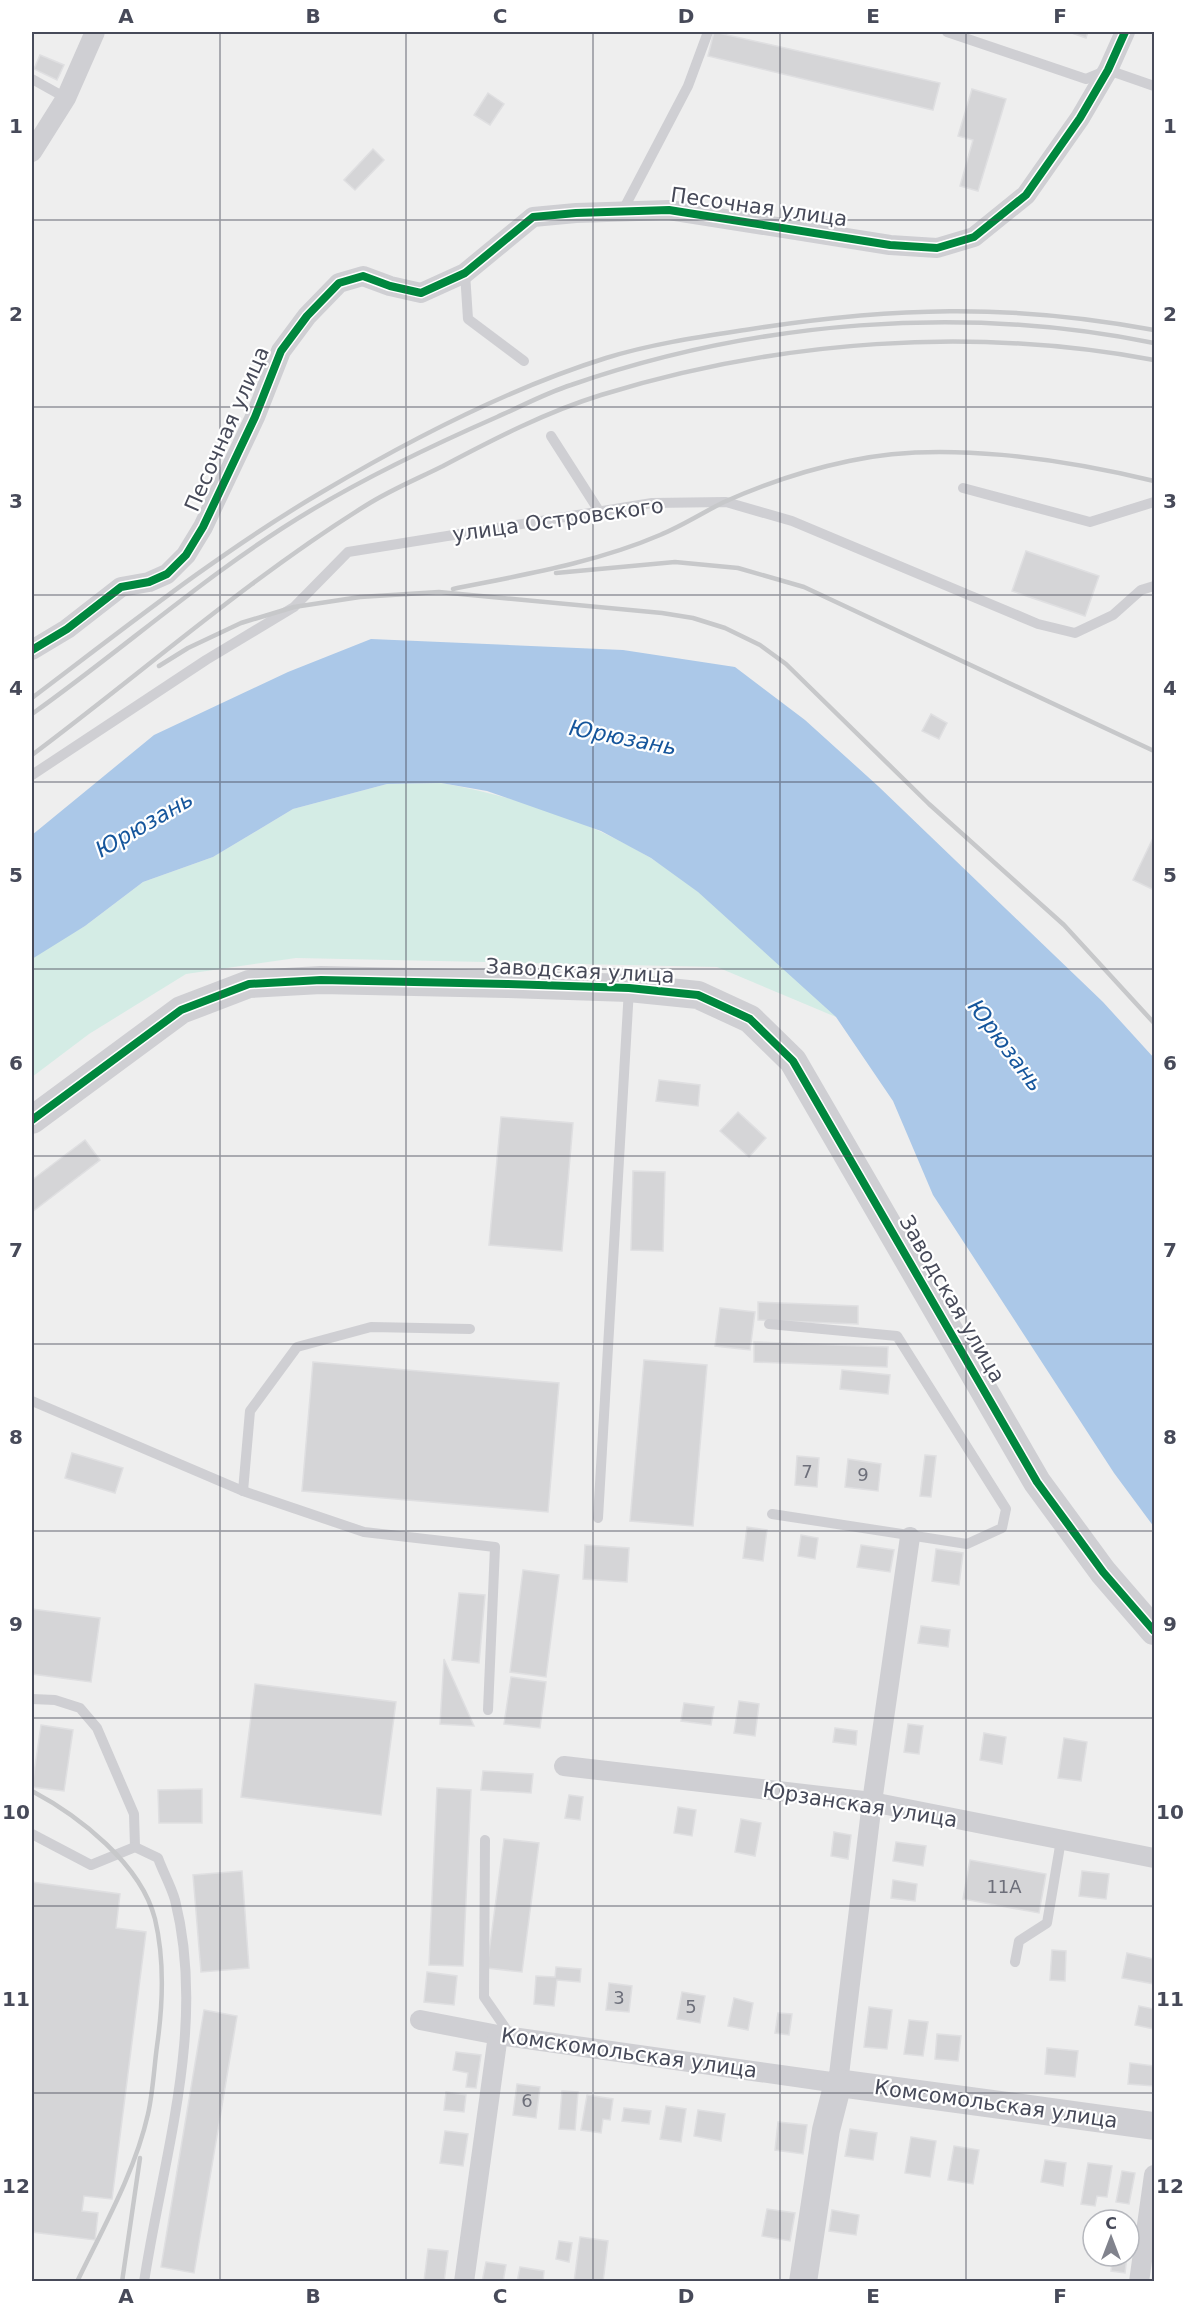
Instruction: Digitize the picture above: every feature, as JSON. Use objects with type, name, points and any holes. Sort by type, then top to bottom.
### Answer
[{"type":"street","points":[[32,152],[66,98],[95,32]]},
{"type":"street","name":"Песочная улица","points":[[32,650],[67,629],[121,587],[149,582],[167,574],[186,555],[203,527],[255,417],[281,351],[306,316],[339,283],[363,276],[390,286],[421,293],[465,273],[533,217],[669,210],[890,245],[937,248],[974,237],[1026,195],[1080,118],[1108,70],[1125,32]]},
{"type":"street","name":"Заводская улица","points":[[32,1120],[181,1010],[249,984],[321,980],[629,988],[698,995],[750,1019],[793,1061],[1037,1482],[1103,1572],[1155,1631]]},
{"type":"street","points":[[803,2282],[826,2130],[838,2083],[872,1802],[910,1537]]},
{"type":"street","name":"Юрзанская улица","points":[[564,1766],[872,1802],[1155,1858]]},
{"type":"street","name":"Комскомольская улица","points":[[420,2019],[505,2036],[838,2083]]},
{"type":"street","points":[[464,2282],[505,2036]]},
{"type":"street","name":"Комсомольская улица","points":[[838,2083],[1155,2126]]},
{"type":"street","points":[[1139,2282],[1154,2182]]},
{"type":"lane","points":[[622,212],[688,86],[708,32]]},
{"type":"lane","points":[[947,32],[1086,79],[1108,70],[1155,86]]},
{"type":"lane","points":[[32,79],[66,98]]},
{"type":"lane","points":[[465,273],[468,319],[524,361]]},
{"type":"lane","points":[[551,436],[599,511]]},
{"type":"lane","points":[[963,488],[1090,522],[1155,502]]},
{"type":"lane","name":"улица Островского","points":[[32,775],[206,660],[294,607],[348,552],[652,503],[726,502],[792,521],[1038,624],[1075,633],[1113,615],[1141,590],[1155,586]]},
{"type":"lane","points":[[598,1518],[629,988]]},
{"type":"lane","points":[[769,1324],[897,1336],[1006,1509],[1002,1528],[967,1544],[772,1514]]},
{"type":"lane","points":[[243,1491],[250,1411],[297,1347],[370,1327],[470,1329]]},
{"type":"lane","points":[[32,1401],[243,1491],[364,1532],[495,1546],[488,1710]]},
{"type":"lane","points":[[32,1699],[55,1700],[80,1708],[97,1728],[134,1814],[135,1847]]},
{"type":"lane","points":[[32,1834],[91,1865],[135,1847],[158,1858],[175,1900],[188,1988],[186,2042],[144,2282]]},
{"type":"lane","points":[[485,1840],[484,1997],[505,2036]]},
{"type":"lane","points":[[1015,1962],[1019,1941],[1047,1923],[1061,1840]]},
{"type":"green space","points":[[441,783],[522,802],[574,820],[625,843],[649,857],[674,873],[722,911],[836,1017],[717,967],[296,958],[186,974],[89,1034],[32,1077],[32,959],[35,955],[85,926],[143,882],[213,857],[293,809],[387,784]]},
{"type":"water","name":"Юрюзань","points":[[371,639],[623,650],[735,667],[805,720],[878,786],[1103,1002],[1154,1058],[1154,1527],[1114,1473],[933,1195],[893,1101],[836,1017],[698,892],[651,858],[601,831],[487,791],[441,783],[387,784],[293,809],[213,857],[143,882],[85,926],[32,959],[32,835],[154,735],[288,672]]},
{"type":"building","points":[[714,32],[940,83],[933,110],[708,56]]},
{"type":"building","points":[[1069,32],[1088,32],[1086,38]]},
{"type":"building","points":[[40,55],[64,65],[57,80],[34,69]]},
{"type":"building","points":[[972,89],[1006,99],[978,191],[960,186],[973,140],[958,136]]},
{"type":"building","points":[[488,93],[504,104],[490,125],[474,115]]},
{"type":"building","points":[[373,149],[384,160],[355,190],[344,180]]},
{"type":"building","points":[[1026,551],[1099,576],[1085,616],[1012,591]]},
{"type":"building","points":[[931,714],[947,723],[939,739],[922,731]]},
{"type":"building","points":[[1154,836],[1154,890],[1133,880]]},
{"type":"building","points":[[659,1080],[700,1085],[698,1106],[656,1101]]},
{"type":"building","points":[[738,1112],[766,1138],[749,1157],[720,1131]]},
{"type":"building","points":[[501,1117],[573,1123],[562,1251],[489,1245]]},
{"type":"building","points":[[85,1140],[100,1160],[32,1212],[32,1180]]},
{"type":"building","points":[[633,1171],[665,1172],[663,1251],[631,1250]]},
{"type":"building","points":[[758,1302],[858,1306],[858,1324],[758,1320]]},
{"type":"building","points":[[720,1308],[755,1312],[750,1350],[715,1346]]},
{"type":"building","points":[[754,1342],[888,1347],[887,1367],[754,1362]]},
{"type":"building","points":[[644,1360],[707,1365],[693,1526],[630,1521]]},
{"type":"building","points":[[313,1362],[559,1383],[548,1512],[302,1491]]},
{"type":"building","points":[[842,1370],[890,1375],[888,1394],[840,1389]]},
{"type":"building","points":[[72,1453],[123,1468],[115,1493],[65,1478]]},
{"type":"building","points":[[925,1455],[936,1456],[931,1497],[920,1496]]},
{"type":"building","points":[[797,1456],[819,1458],[817,1487],[795,1485]]},
{"type":"building","points":[[848,1459],[881,1464],[878,1491],[845,1487]]},
{"type":"building","points":[[747,1527],[767,1530],[763,1561],[743,1558]]},
{"type":"building","points":[[801,1535],[818,1538],[815,1559],[798,1556]]},
{"type":"building","points":[[585,1545],[629,1548],[627,1582],[583,1579]]},
{"type":"building","points":[[861,1545],[894,1550],[890,1572],[857,1567]]},
{"type":"building","points":[[936,1549],[963,1553],[959,1585],[932,1581]]},
{"type":"building","points":[[523,1570],[559,1575],[546,1677],[510,1672]]},
{"type":"building","points":[[459,1593],[485,1595],[479,1663],[452,1660]]},
{"type":"building","points":[[32,1609],[100,1618],[91,1682],[32,1674]]},
{"type":"building","points":[[921,1626],[950,1630],[948,1647],[918,1643]]},
{"type":"building","points":[[444,1659],[474,1726],[440,1724]]},
{"type":"building","points":[[511,1677],[546,1682],[540,1728],[504,1724]]},
{"type":"building","points":[[255,1684],[396,1702],[381,1815],[241,1797]]},
{"type":"building","points":[[739,1701],[759,1704],[755,1736],[734,1733]]},
{"type":"building","points":[[684,1703],[714,1707],[711,1725],[681,1721]]},
{"type":"building","points":[[908,1724],[923,1726],[919,1754],[904,1752]]},
{"type":"building","points":[[41,1725],[73,1730],[64,1791],[32,1787]]},
{"type":"building","points":[[835,1728],[857,1731],[856,1745],[833,1742]]},
{"type":"building","points":[[984,1733],[1006,1737],[1002,1764],[980,1760]]},
{"type":"building","points":[[1064,1738],[1087,1742],[1081,1781],[1058,1778]]},
{"type":"building","points":[[483,1771],[533,1774],[531,1793],[481,1790]]},
{"type":"building","points":[[437,1788],[471,1790],[463,1966],[429,1965]]},
{"type":"building","points":[[202,1789],[202,1823],[159,1823],[158,1790]]},
{"type":"building","points":[[569,1795],[583,1797],[580,1820],[565,1818]]},
{"type":"building","points":[[678,1807],[696,1810],[692,1836],[674,1833]]},
{"type":"building","points":[[741,1819],[761,1823],[755,1856],[735,1852]]},
{"type":"building","points":[[834,1832],[851,1835],[848,1859],[831,1856]]},
{"type":"building","points":[[504,1839],[539,1843],[522,1972],[487,1968]]},
{"type":"building","points":[[896,1842],[926,1846],[923,1866],[893,1861]]},
{"type":"building","points":[[970,1860],[1046,1874],[1039,1913],[963,1899]]},
{"type":"building","points":[[242,1871],[249,1968],[201,1972],[193,1875]]},
{"type":"building","points":[[1082,1871],[1109,1874],[1106,1899],[1079,1896]]},
{"type":"building","points":[[893,1880],[917,1884],[915,1901],[891,1898]]},
{"type":"building","points":[[32,1882],[120,1894],[116,1928],[146,1932],[112,2199],[84,2196],[82,2211],[98,2213],[95,2240],[32,2232]]},
{"type":"building","points":[[1052,1950],[1066,1951],[1065,1981],[1050,1980]]},
{"type":"building","points":[[1127,1953],[1154,1959],[1154,1984],[1122,1978]]},
{"type":"building","points":[[556,1967],[581,1969],[580,1982],[557,1980],[554,2006],[534,2004],[536,1976],[555,1977]]},
{"type":"building","points":[[427,1972],[457,1976],[454,2005],[424,2002]]},
{"type":"building","points":[[609,1983],[632,1986],[629,2012],[606,2010]]},
{"type":"building","points":[[682,1992],[705,1996],[700,2023],[677,2019]]},
{"type":"building","points":[[734,1998],[753,2003],[748,2030],[728,2026]]},
{"type":"building","points":[[1139,2006],[1154,2009],[1154,2029],[1135,2025]]},
{"type":"building","points":[[869,2007],[892,2010],[887,2049],[864,2047]]},
{"type":"building","points":[[204,2010],[237,2016],[194,2273],[161,2267]]},
{"type":"building","points":[[778,2013],[792,2014],[789,2035],[775,2033]]},
{"type":"building","points":[[909,2020],[928,2022],[923,2056],[904,2054]]},
{"type":"building","points":[[937,2034],[961,2036],[958,2061],[935,2059]]},
{"type":"building","points":[[1047,2048],[1078,2051],[1075,2077],[1045,2074]]},
{"type":"building","points":[[456,2052],[481,2055],[476,2088],[466,2087],[468,2073],[453,2070]]},
{"type":"building","points":[[1130,2063],[1154,2066],[1154,2086],[1128,2084]]},
{"type":"building","points":[[517,2084],[540,2087],[536,2118],[513,2115]]},
{"type":"building","points":[[562,2091],[578,2092],[575,2130],[559,2129]]},
{"type":"building","points":[[446,2092],[466,2095],[464,2112],[444,2110]]},
{"type":"building","points":[[587,2095],[613,2099],[610,2120],[603,2119],[601,2133],[581,2130]]},
{"type":"building","points":[[666,2106],[686,2109],[681,2142],[660,2139]]},
{"type":"building","points":[[624,2108],[651,2111],[649,2124],[622,2121]]},
{"type":"building","points":[[698,2110],[725,2114],[721,2141],[694,2136]]},
{"type":"building","points":[[778,2122],[807,2125],[803,2154],[775,2150]]},
{"type":"building","points":[[850,2129],[877,2133],[873,2160],[845,2156]]},
{"type":"building","points":[[445,2131],[468,2134],[463,2166],[440,2163]]},
{"type":"building","points":[[911,2137],[936,2141],[930,2177],[905,2173]]},
{"type":"building","points":[[954,2146],[979,2150],[973,2184],[948,2180]]},
{"type":"building","points":[[1045,2160],[1066,2163],[1063,2186],[1041,2182]]},
{"type":"building","points":[[1088,2163],[1112,2166],[1107,2197],[1097,2196],[1095,2206],[1081,2204]]},
{"type":"building","points":[[1122,2171],[1135,2173],[1129,2204],[1116,2202]]},
{"type":"building","points":[[767,2209],[795,2213],[790,2241],[762,2236]]},
{"type":"building","points":[[832,2210],[859,2215],[856,2235],[829,2231]]},
{"type":"building","points":[[580,2237],[608,2241],[603,2282],[574,2282]]},
{"type":"building","points":[[559,2241],[572,2243],[569,2262],[556,2259]]},
{"type":"building","points":[[428,2249],[448,2251],[444,2282],[424,2281]]},
{"type":"building","points":[[486,2262],[506,2265],[503,2282],[482,2282]]},
{"type":"building","points":[[520,2267],[544,2271],[543,2282],[517,2282]]},
{"type":"building","points":[[1111,2268],[1126,2268],[1125,2273],[1111,2271]]},
{"type":"railway","points":[[32,698],[138,617],[284,515],[425,434],[496,400],[569,370],[623,353],[693,338],[850,316],[950,311],[1000,312],[1050,315],[1154,330]]},
{"type":"railway","points":[[32,714],[238,558],[310,511],[426,450],[571,385],[641,363],[713,346],[786,333],[860,325],[934,322],[1008,324],[1082,331],[1154,343]]},
{"type":"railway","points":[[32,755],[237,595],[365,506],[501,436],[581,402],[668,376],[737,362],[806,351],[876,344],[1016,343],[1085,349],[1154,360]]},
{"type":"railway","points":[[453,589],[558,567],[610,553],[668,531],[724,502],[770,483],[849,461],[885,455],[923,452],[1002,455],[1042,459],[1154,481]]},
{"type":"railway","points":[[556,573],[675,562],[738,568],[804,587],[1154,751]]},
{"type":"railway","points":[[159,666],[188,648],[241,623],[294,607],[360,597],[439,592],[662,613],[693,618],[725,628],[760,645],[786,664],[929,804],[1064,925],[1154,1023]]},
{"type":"railway","points":[[32,1791],[88,1828],[122,1861],[148,1899],[155,1919],[160,1951],[161,2014],[148,2114],[127,2178],[77,2282]]},
{"type":"railway","points":[[122,2282],[140,2158]]},
{"type":"cycle path","points":[[32,650],[67,629],[121,587],[149,582],[167,574],[186,555],[203,527],[255,417],[281,351],[307,316],[339,283],[363,276],[390,286],[421,293],[465,273],[533,217],[576,213],[669,210],[890,245],[937,248],[974,237],[1026,195],[1080,118],[1108,70],[1125,32]]},
{"type":"cycle path","points":[[32,1120],[181,1010],[249,984],[321,980],[507,984],[629,988],[698,995],[750,1019],[793,1061],[1037,1482],[1103,1572],[1154,1631]]}]
